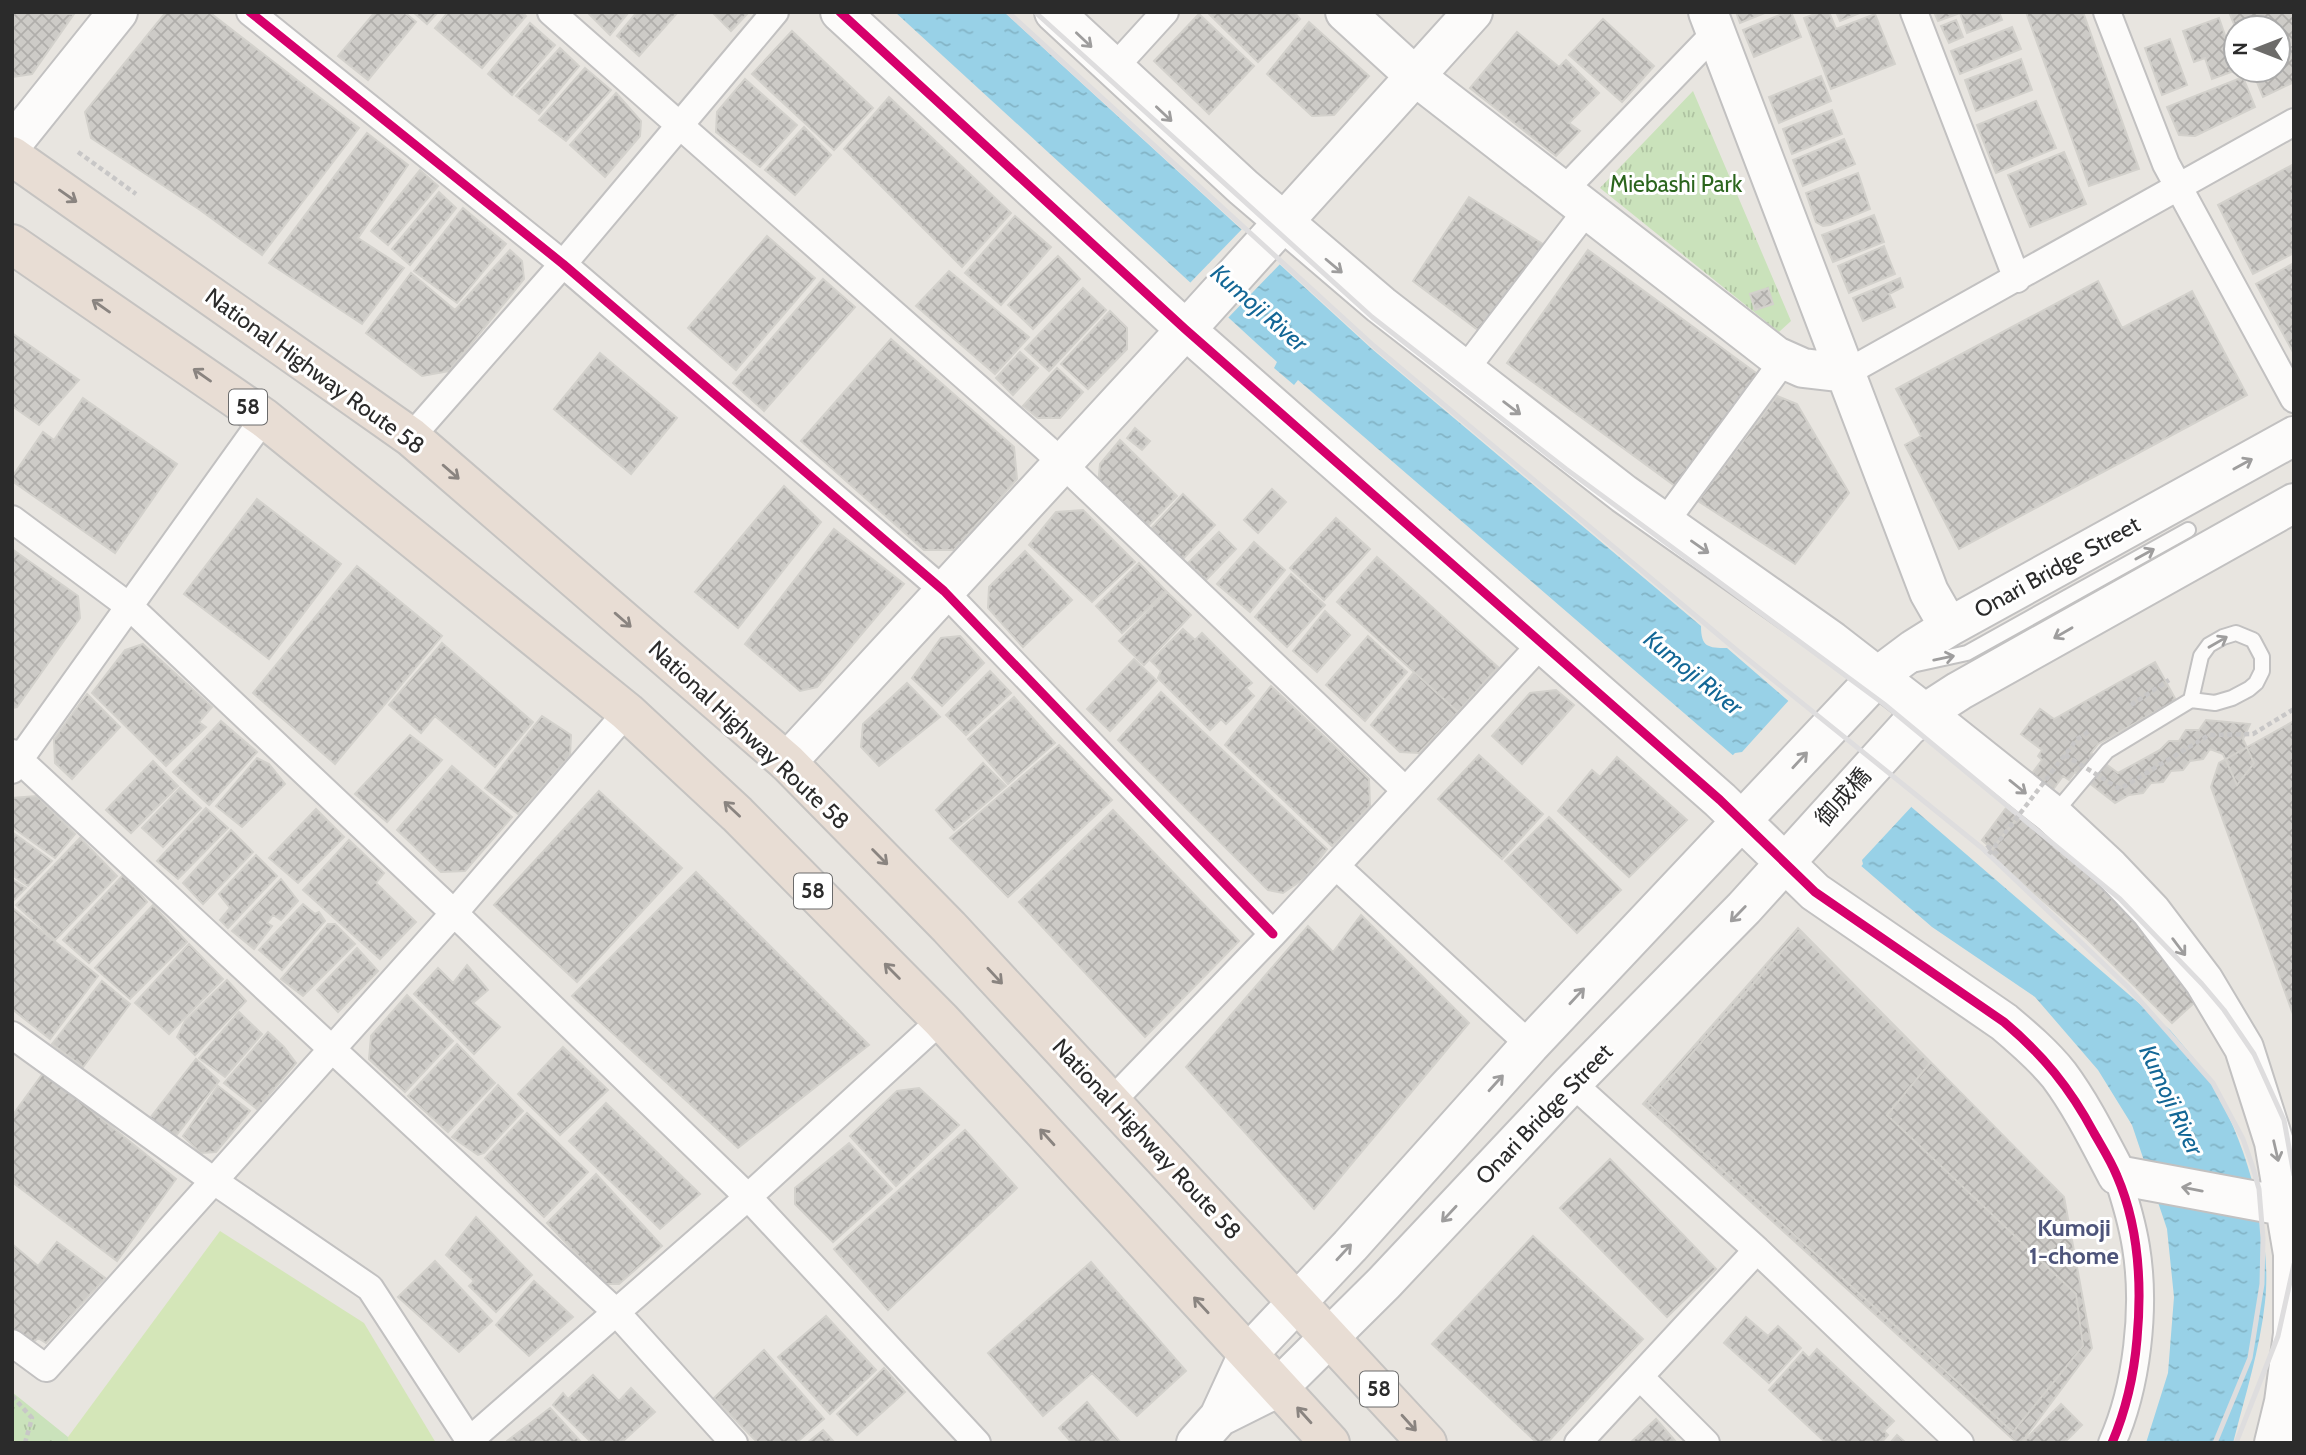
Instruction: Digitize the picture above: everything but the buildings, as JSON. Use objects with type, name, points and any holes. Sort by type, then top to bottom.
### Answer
[{"type":"highway","name":"National Highway Route 58","points":[[12,156],[411,437],[787,762],[949,927],[1427,1443]]},
{"type":"highway","name":"58","points":[[12,244],[264,418],[627,712],[737,814],[941,1020],[1330,1443]]},
{"type":"street","points":[[12,144],[118,12]]},
{"type":"street","points":[[250,12],[563,264],[944,591],[1273,934]]},
{"type":"street","points":[[551,12],[1062,463],[1405,790]]},
{"type":"street","points":[[411,437],[563,264],[775,12]]},
{"type":"street","points":[[840,12],[1193,320],[1543,642],[1753,810],[1795,851],[1815,892],[2004,1022],[2030,1044],[2066,1086],[2117,1175],[2130,1213],[2137,1250],[2139,1323],[2128,1396],[2112,1443]]},
{"type":"street","points":[[1054,12],[1114,68],[1273,233],[1464,371],[1624,494],[1878,676],[2053,815],[2151,911],[2204,981],[2244,1048],[2274,1142],[2289,1207],[2293,1254],[2293,1334],[2284,1402],[2274,1443]]},
{"type":"street","points":[[1114,68],[1165,12]]},
{"type":"street","points":[[1345,12],[1415,76],[1776,356],[1803,368],[1846,373],[2294,122]]},
{"type":"street","points":[[787,762],[1473,12]]},
{"type":"street","points":[[1914,12],[2017,279]]},
{"type":"street","points":[[2107,12],[2166,164],[2294,399]]},
{"type":"street","points":[[1464,371],[1575,201],[1712,22]]},
{"type":"street","points":[[1712,22],[1928,592],[1949,627]]},
{"type":"street","points":[[1665,522],[1784,360]]},
{"type":"street","points":[[264,418],[130,607],[15,761],[332,1048],[616,1312],[734,1443]]},
{"type":"street","name":"Onari Bridge Street","points":[[1753,810],[1878,676],[1914,649],[2294,436]]},
{"type":"street","points":[[1925,713],[1959,691],[2294,503]]},
{"type":"street","points":[[12,519],[130,607],[454,913],[748,1197],[977,1443]]},
{"type":"street","points":[[1112,1101],[1273,934],[1543,642]]},
{"type":"street","points":[[12,1343],[46,1368],[454,913],[627,712]]},
{"type":"street","name":"御成橋","points":[[1795,851],[1879,757],[1925,713]]},
{"type":"street","points":[[1207,1430],[1248,1354],[1530,1045],[1753,810]]},
{"type":"street","name":"Onari Bridge Street","points":[[1207,1430],[1279,1387],[1384,1283],[1572,1083],[1744,908],[1795,851]]},
{"type":"street","points":[[1336,866],[1530,1045]]},
{"type":"street","points":[[12,1035],[214,1181],[370,1288],[471,1441],[748,1197],[941,1020]]},
{"type":"street","points":[[1572,1083],[1757,1250],[1960,1443]]},
{"type":"street","points":[[2117,1175],[2289,1207]]},
{"type":"street","points":[[1578,1443],[1757,1250]]},
{"type":"street","points":[[1640,1377],[1706,1443]]},
{"type":"lane","points":[[1878,676],[1899,668],[1967,653],[2188,530]]},
{"type":"lane","points":[[2053,815],[2107,751],[2191,700],[2215,703],[2232,698],[2256,683],[2262,671],[2262,657],[2253,640],[2236,633],[2209,645],[2201,656],[2191,700]]},
{"type":"path","points":[[78,152],[136,194]]},
{"type":"path","points":[[2066,755],[2120,789],[2209,735],[2253,734],[2294,709]]},
{"type":"path","points":[[2000,856],[1988,846],[1985,851],[1989,854],[2066,755],[2077,739]]},
{"type":"path","points":[[12,1396],[32,1418],[25,1443]]},
{"type":"green space","name":"Miebashi Park","points":[[1693,91],[1791,321],[1779,332],[1600,188]]},
{"type":"green space","points":[[220,1231],[364,1323],[436,1443],[68,1443],[68,1437]]},
{"type":"green space","points":[[12,1392],[68,1437],[68,1443],[12,1443]]},
{"type":"water","name":"Kumoji River","points":[[895,12],[1004,12],[1372,349],[1701,626],[1702,638],[1707,645],[1727,648],[2170,1030],[2200,1067],[2232,1123],[2260,1214],[2266,1274],[2263,1320],[2233,1443],[2146,1443],[2168,1373],[2174,1297],[2167,1229],[2132,1125],[2098,1070],[2035,997],[1932,927],[1298,380],[1294,385],[1274,368],[1277,362]]},
{"type":"pier","points":[[1244,227],[1282,262],[1226,320],[1188,285]]},
{"type":"pier","points":[[1791,698],[1914,804],[1862,860],[1863,864],[1859,869],[1730,758],[1735,753],[1742,752]]},
{"type":"railway","points":[[1008,12],[1374,346],[1740,653],[1982,848],[2128,987],[2213,1083],[2243,1139],[2253,1168],[2259,1189],[2263,1238],[2262,1284],[2250,1358],[2215,1443]]},
{"type":"railway","points":[[1035,12],[1372,317],[1566,469],[1884,704],[2120,899],[2202,984],[2224,1010],[2254,1054],[2284,1120],[2294,1175]]},
{"type":"railway","points":[[2236,1443],[2278,1336],[2294,1264]]},
{"type":"cycle path","points":[[250,12],[563,264],[944,591],[1273,934]]},
{"type":"cycle path","points":[[840,12],[1185,329],[1720,800],[1815,892],[2004,1022],[2043,1060],[2075,1101],[2109,1159],[2124,1195],[2134,1235],[2139,1277],[2136,1352],[2125,1405],[2112,1443]]},
{"type":"district","name":"Kumoji 1-chome","points":[[2074,1242]]}]
